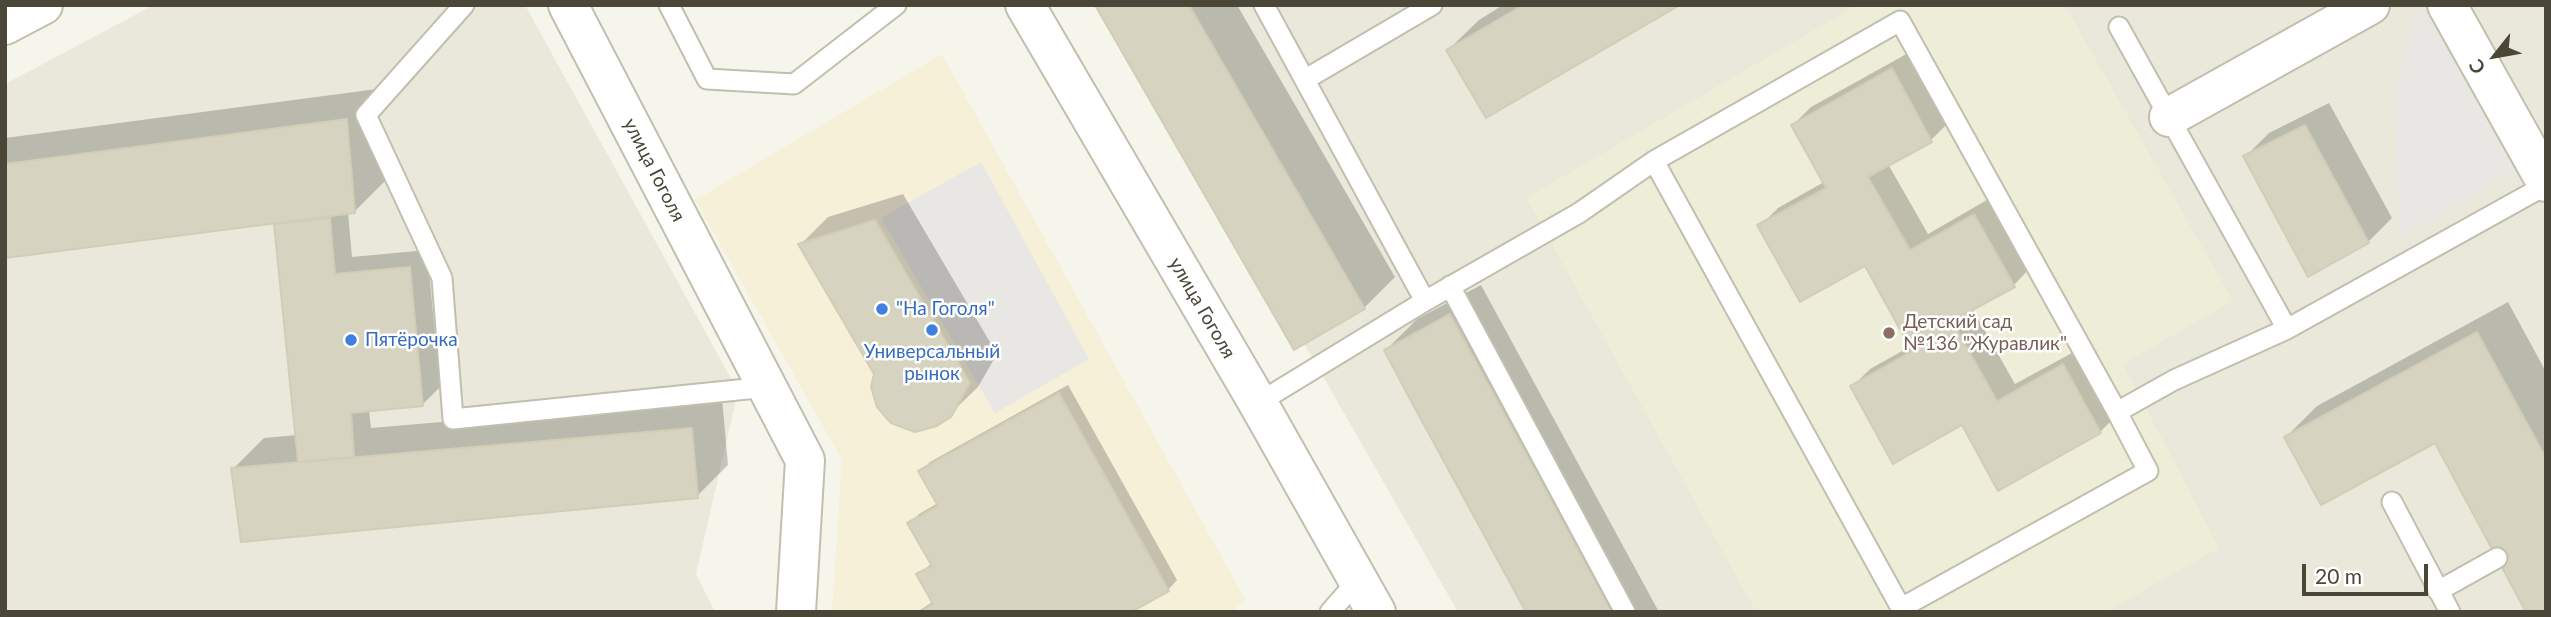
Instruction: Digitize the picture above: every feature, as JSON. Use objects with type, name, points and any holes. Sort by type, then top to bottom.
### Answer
[{"type":"street","points":[[5,25],[43,5]]},
{"type":"street","name":"улица Гоголя","points":[[568,5],[805,460],[796,612]]},
{"type":"street","name":"улица Гоголя","points":[[1025,5],[1258,403],[1367,596]]},
{"type":"street","points":[[2169,117],[2370,5]]},
{"type":"street","points":[[2447,5],[2546,183]]},
{"type":"lane","points":[[464,5],[366,115],[442,278],[453,419],[767,387]]},
{"type":"lane","points":[[669,5],[707,79],[794,83],[896,5]]},
{"type":"lane","points":[[1264,5],[1425,301]]},
{"type":"lane","points":[[1306,79],[1432,5]]},
{"type":"lane","points":[[1258,403],[1450,286],[1579,213],[1654,161],[1900,21],[2148,471],[1901,608],[1654,161]]},
{"type":"lane","points":[[2119,27],[2287,328]]},
{"type":"lane","points":[[2117,412],[2174,380],[2287,328],[2546,183]]},
{"type":"lane","points":[[1450,286],[1625,612]]},
{"type":"lane","points":[[2392,502],[2450,612]]},
{"type":"lane","points":[[2438,590],[2497,558]]},
{"type":"lane","points":[[1330,612],[1367,596]]},
{"type":"shaded area","points":[[154,5],[525,5],[738,391],[696,574],[715,612],[5,612],[5,84]]},
{"type":"shaded area","points":[[1110,5],[2546,5],[2546,612],[1458,612]]},
{"type":"shaded area","name":"Детский сад №136 \"Журавлик\"","points":[[1857,5],[2065,5],[2233,301],[2123,364],[2219,548],[2106,612],[1756,612],[1526,198]]},
{"type":"shaded area","points":[[2417,5],[2421,5],[2515,170],[2400,239],[2394,104]]},
{"type":"shaded area","name":"Универсальный рынок","points":[[942,54],[1245,599],[1233,612],[832,612],[842,460],[695,200]]},
{"type":"shaded area","points":[[981,162],[1089,359],[995,413],[881,218]]},
{"type":"building","points":[[1095,5],[1189,5],[1365,309],[1294,350]]},
{"type":"building","points":[[1523,5],[1680,5],[1486,118],[1446,50]]},
{"type":"building","points":[[1892,68],[1932,142],[1868,177],[1910,250],[1974,214],[2015,287],[1952,321],[1997,401],[2063,364],[2101,433],[1998,491],[1962,425],[1893,464],[1850,386],[1912,351],[1865,266],[1800,302],[1757,225],[1826,188],[1791,125]]},
{"type":"building","points":[[347,119],[355,213],[5,258],[5,164]]},
{"type":"building","points":[[2305,125],[2369,243],[2308,277],[2243,156]]},
{"type":"building","name":"Пятёрочка","points":[[330,218],[335,274],[410,267],[423,406],[351,413],[354,457],[298,462],[274,224]]},
{"type":"building","name":"\"На Гоголя\"","points":[[875,220],[970,383],[951,417],[937,426],[915,432],[891,423],[877,407],[871,387],[874,374],[798,244]]},
{"type":"building","points":[[1450,314],[1612,612],[1526,612],[1411,401],[1384,350]]},
{"type":"building","points":[[2477,332],[2546,458],[2546,612],[2526,612],[2435,443],[2321,505],[2284,437]]},
{"type":"building","points":[[1059,393],[1169,591],[1131,612],[920,612],[933,604],[916,574],[932,566],[907,523],[938,506],[918,471]]},
{"type":"building","points":[[692,428],[698,498],[241,542],[231,468]]},
{"type":"place","name":"\"На Гоголя\"","points":[[882,309]]},
{"type":"place","name":"Универсальный рынок","points":[[932,330]]},
{"type":"place","name":"Детский сад №136 \"Журавлик\"","points":[[1889,333]]},
{"type":"place","name":"Пятёрочка","points":[[351,340]]}]
